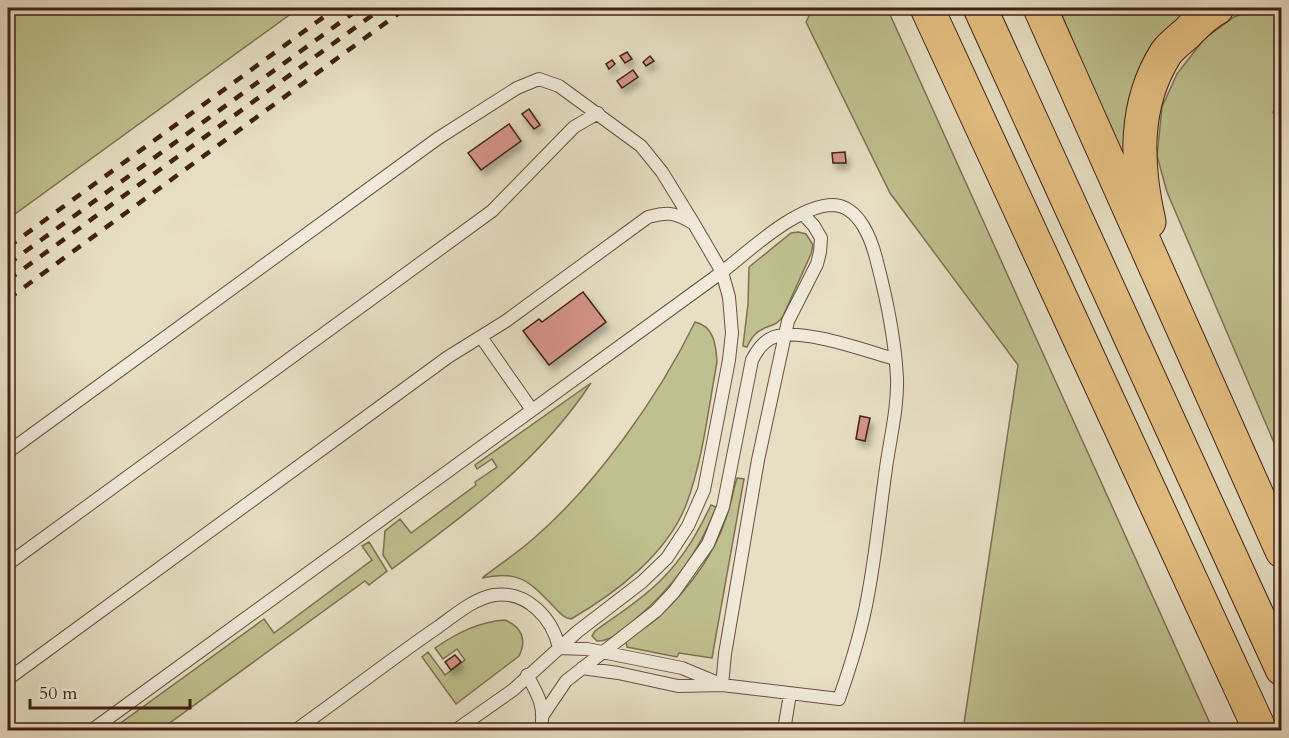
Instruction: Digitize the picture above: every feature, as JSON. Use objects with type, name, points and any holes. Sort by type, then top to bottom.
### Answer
[{"type":"highway","points":[[927,8],[1260,730]]},
{"type":"highway","points":[[980,8],[1281,669]]},
{"type":"highway","points":[[1040,8],[1281,551]]},
{"type":"highway","points":[[1163,286],[1141,180],[1138,141],[1149,88],[1167,52],[1209,12],[1217,8]]},
{"type":"lane","points":[[8,452],[436,139],[517,88],[539,79],[559,86],[641,146],[662,172],[722,272],[729,297],[732,333],[709,469],[688,526],[667,558],[642,582],[577,632],[513,690],[456,730]]},
{"type":"lane","points":[[8,564],[492,211],[551,149],[574,128],[598,113]]},
{"type":"lane","points":[[92,730],[722,272],[774,231],[803,214],[824,206],[836,205],[849,210],[863,225],[874,249],[891,325],[897,380],[868,594],[855,654],[839,699],[722,685],[678,686],[582,668]]},
{"type":"lane","points":[[8,679],[448,357],[506,321],[648,217],[667,212],[693,222]]},
{"type":"lane","points":[[722,685],[725,654],[758,460],[789,321],[817,264],[820,252],[821,238],[803,214]]},
{"type":"lane","points":[[540,730],[543,715],[566,681],[656,611],[675,592],[708,544],[723,507],[752,360],[762,344],[776,336],[787,334],[810,336],[895,359]]},
{"type":"lane","points":[[481,337],[532,410]]},
{"type":"lane","points":[[709,469],[729,473]]},
{"type":"lane","points":[[296,730],[413,644],[466,608],[485,598],[502,595],[527,602],[547,619],[556,634],[559,648]]},
{"type":"lane","points":[[559,648],[587,649],[682,668],[722,685]]},
{"type":"lane","points":[[527,675],[539,697],[543,715]]},
{"type":"lane","points":[[784,730],[790,694]]},
{"type":"lane","points":[[471,730],[484,710]]},
{"type":"green space","points":[[8,8],[299,8],[8,219]]},
{"type":"green space","points":[[813,8],[887,8],[1213,730],[963,730],[1018,365],[890,193],[806,22]]},
{"type":"green space","points":[[1059,8],[1198,8],[1125,165]]},
{"type":"green space","points":[[1259,8],[1281,8],[1281,107],[1273,113],[1282,120],[1281,459],[1167,192],[1157,156],[1162,107],[1177,74],[1204,39],[1234,17]]},
{"type":"green space","points":[[791,233],[806,234],[813,245],[783,316],[776,324],[756,333],[747,347],[743,346],[748,304],[749,267]]},
{"type":"green space","points":[[695,322],[710,332],[717,356],[704,435],[697,470],[686,505],[666,540],[653,556],[622,584],[571,619],[563,616],[524,580],[506,575],[482,578],[527,544],[580,493],[645,409]]},
{"type":"green space","points":[[591,383],[570,412],[525,462],[474,507],[392,569],[383,555],[385,531],[400,519],[411,533],[497,467],[492,459],[477,469],[475,465]]},
{"type":"green space","points":[[737,478],[744,479],[712,658],[679,653],[677,657],[627,647],[626,642],[659,617],[680,595],[707,559],[721,532]]},
{"type":"green space","points":[[711,505],[716,507],[701,540],[671,584],[620,632],[607,640],[597,641],[592,636],[595,631],[647,593],[670,571],[690,544]]},
{"type":"green space","points":[[369,542],[387,571],[369,585],[365,581],[160,730],[111,730],[264,619],[274,633],[372,560],[362,546]]},
{"type":"green space","points":[[505,620],[519,630],[523,639],[519,656],[456,704],[422,657],[428,652],[445,675],[465,660],[457,649],[443,659],[435,648],[468,629]]},
{"type":"building","points":[[627,52],[632,59],[625,63],[620,56]]},
{"type":"building","points":[[650,56],[654,61],[646,66],[643,62]]},
{"type":"building","points":[[612,60],[615,64],[609,69],[606,64]]},
{"type":"building","points":[[633,70],[638,77],[622,88],[617,81]]},
{"type":"building","points":[[529,109],[540,125],[534,129],[522,114]]},
{"type":"building","points":[[509,124],[521,141],[481,170],[468,153]]},
{"type":"building","points":[[845,152],[846,163],[833,163],[832,153]]},
{"type":"building","points":[[583,292],[606,322],[549,365],[523,331],[539,319],[542,322]]},
{"type":"building","points":[[860,416],[870,418],[865,441],[856,439]]},
{"type":"building","points":[[455,655],[461,662],[451,670],[445,662]]},
{"type":"railway","points":[[8,247],[336,8]]},
{"type":"railway","points":[[8,264],[360,8]]},
{"type":"railway","points":[[8,280],[382,8]]},
{"type":"railway","points":[[8,299],[406,8]]}]
